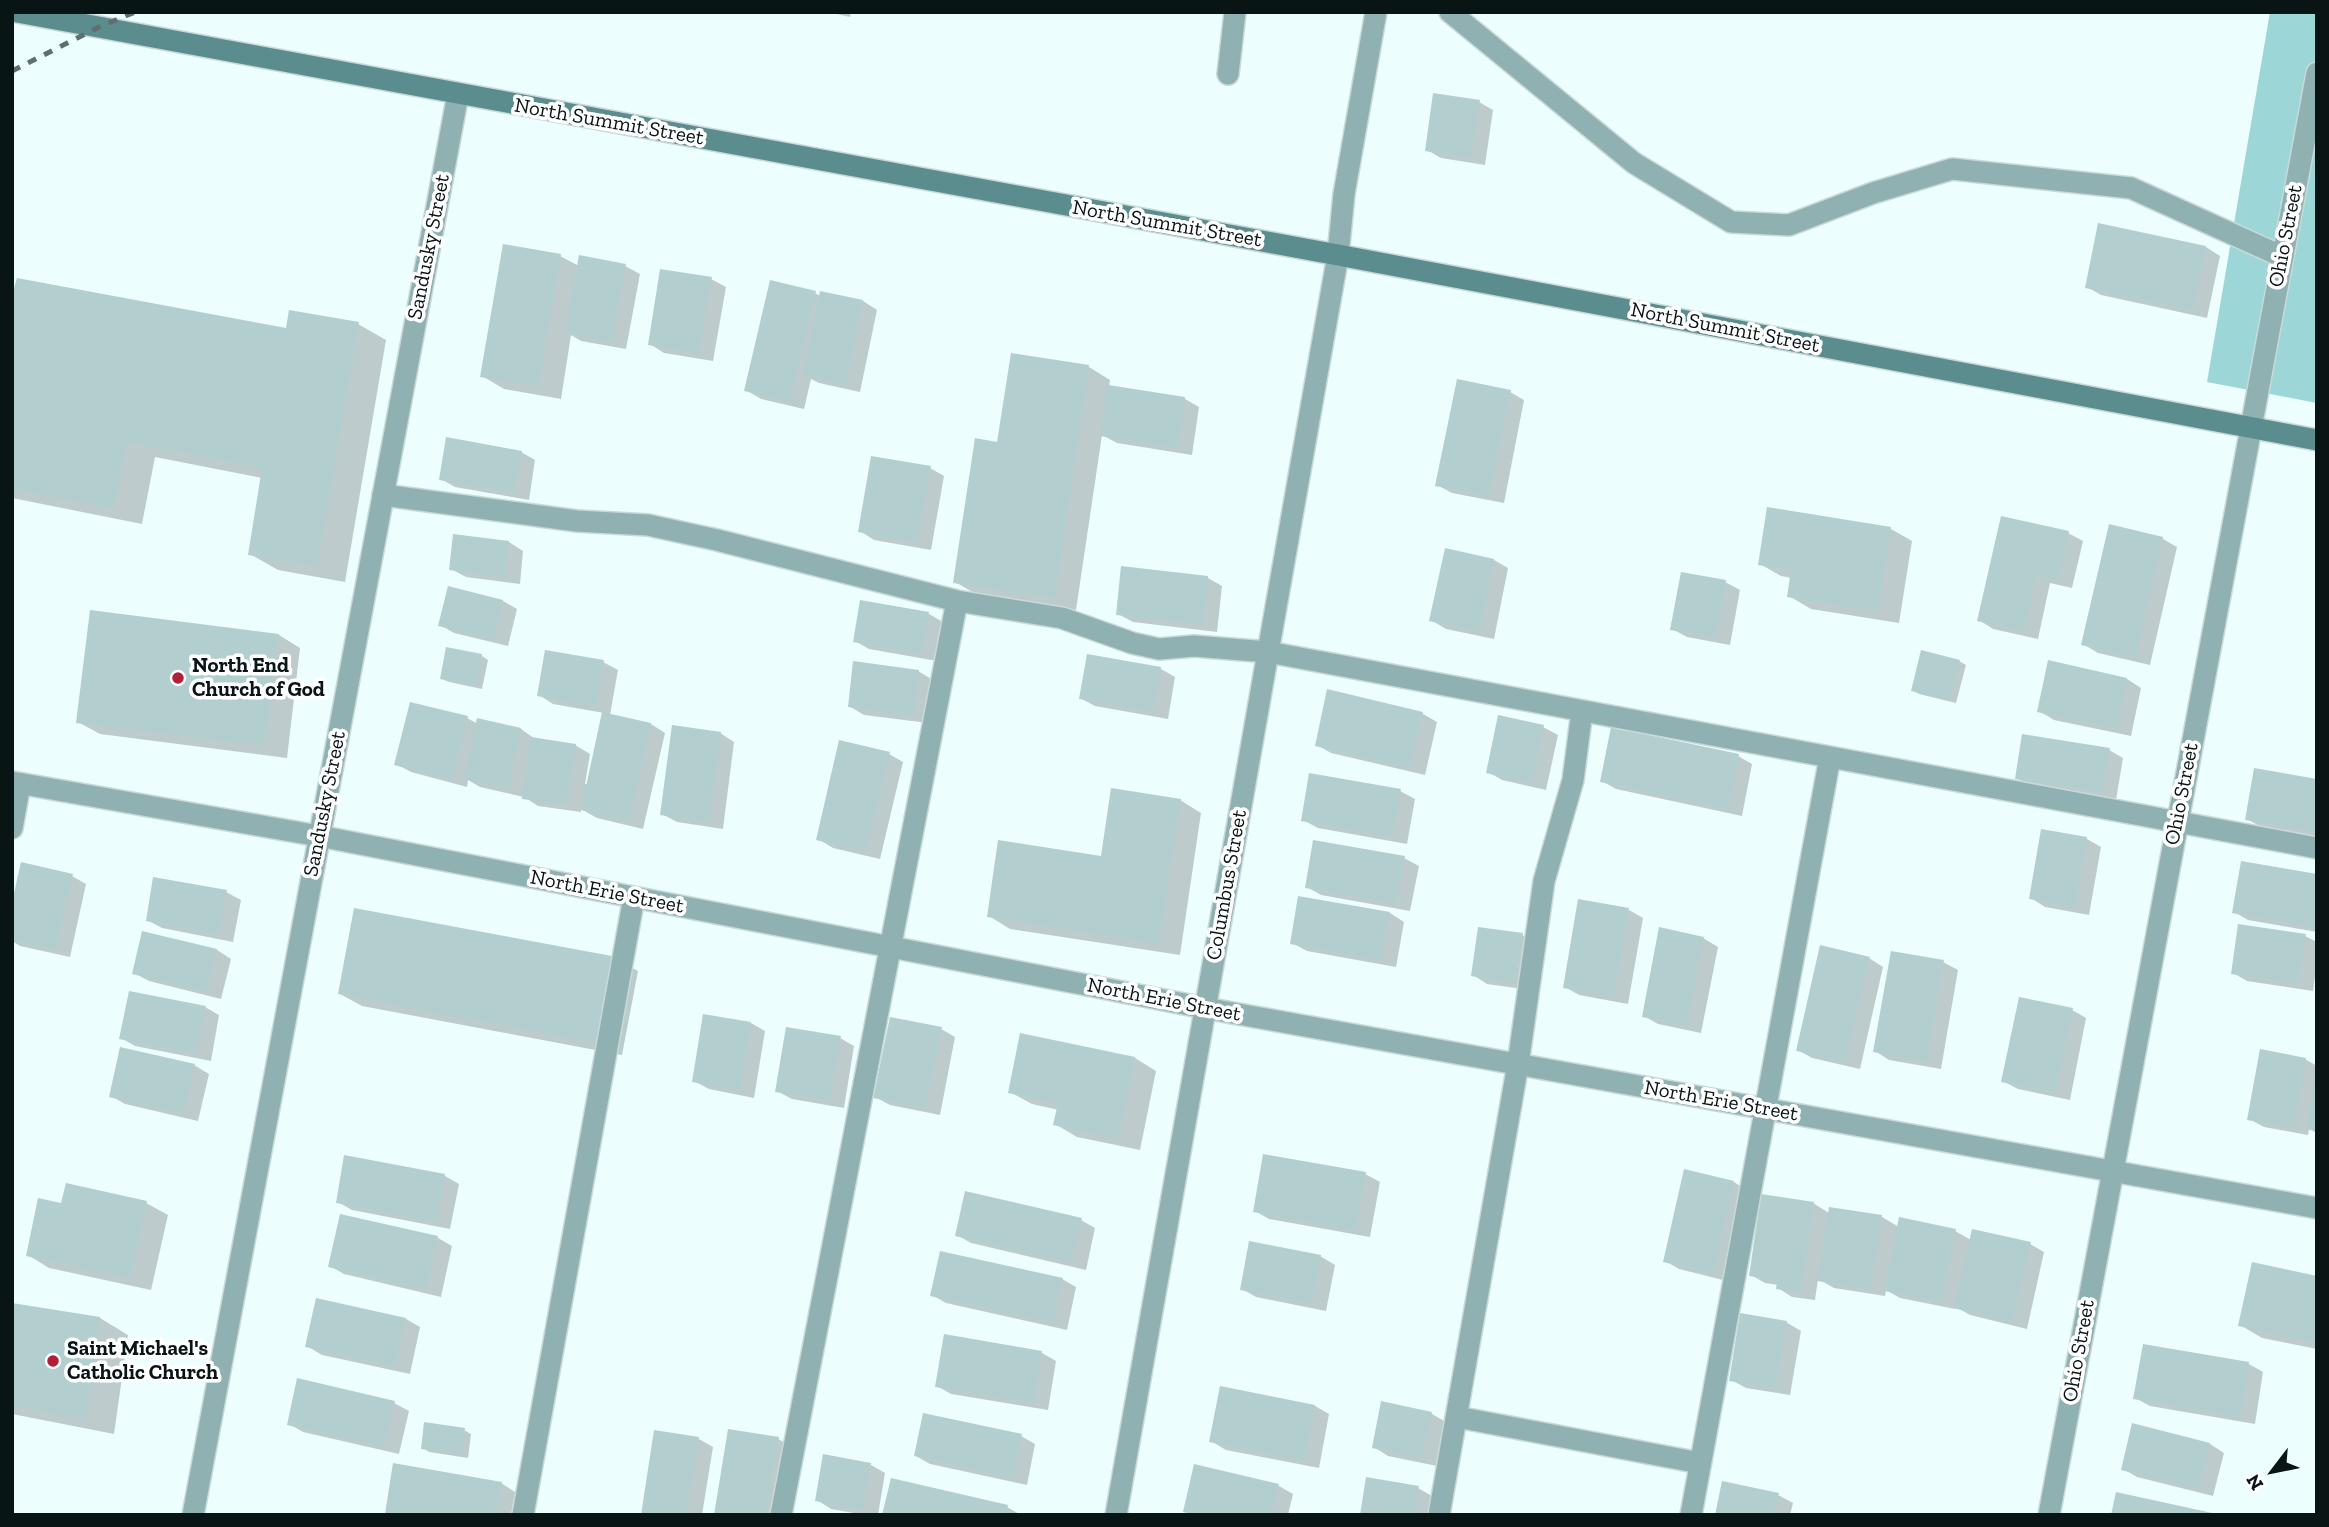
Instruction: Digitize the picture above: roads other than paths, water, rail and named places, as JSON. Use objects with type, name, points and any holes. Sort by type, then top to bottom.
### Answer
[{"type":"main road","name":"North Summit Street","points":[[17,12],[1338,255],[2317,440]]},
{"type":"street","points":[[1228,74],[1235,12]]},
{"type":"street","name":"Columbus Street","points":[[1116,1515],[1338,255],[1344,194],[1376,12]]},
{"type":"street","points":[[1450,12],[1634,163],[1731,222],[1788,225],[1873,193],[1951,169],[2131,188],[2283,257]]},
{"type":"street","name":"Ohio Street","points":[[2049,1515],[2317,73]]},
{"type":"street","name":"Sandusky Street","points":[[193,1515],[458,94]]},
{"type":"street","points":[[383,495],[578,521],[648,525],[957,601],[1062,618],[1132,643],[1159,649],[1194,646],[1268,652],[2317,848]]},
{"type":"street","points":[[781,1515],[957,601]]},
{"type":"street","points":[[1440,1515],[1518,1064],[1545,881],[1573,780],[1582,711]]},
{"type":"street","points":[[1691,1515],[1830,757]]},
{"type":"street","points":[[12,828],[16,783]]},
{"type":"street","name":"North Erie Street","points":[[16,783],[319,836],[1205,1008],[2317,1208]]},
{"type":"street","points":[[523,1515],[634,897]]},
{"type":"street","points":[[1457,1417],[1700,1463]]},
{"type":"railway","points":[[12,71],[135,12]]},
{"type":"place","name":"North End Church of God","points":[[178,678]]},
{"type":"place","name":"Saint Michael's Catholic Church","points":[[53,1361]]}]
